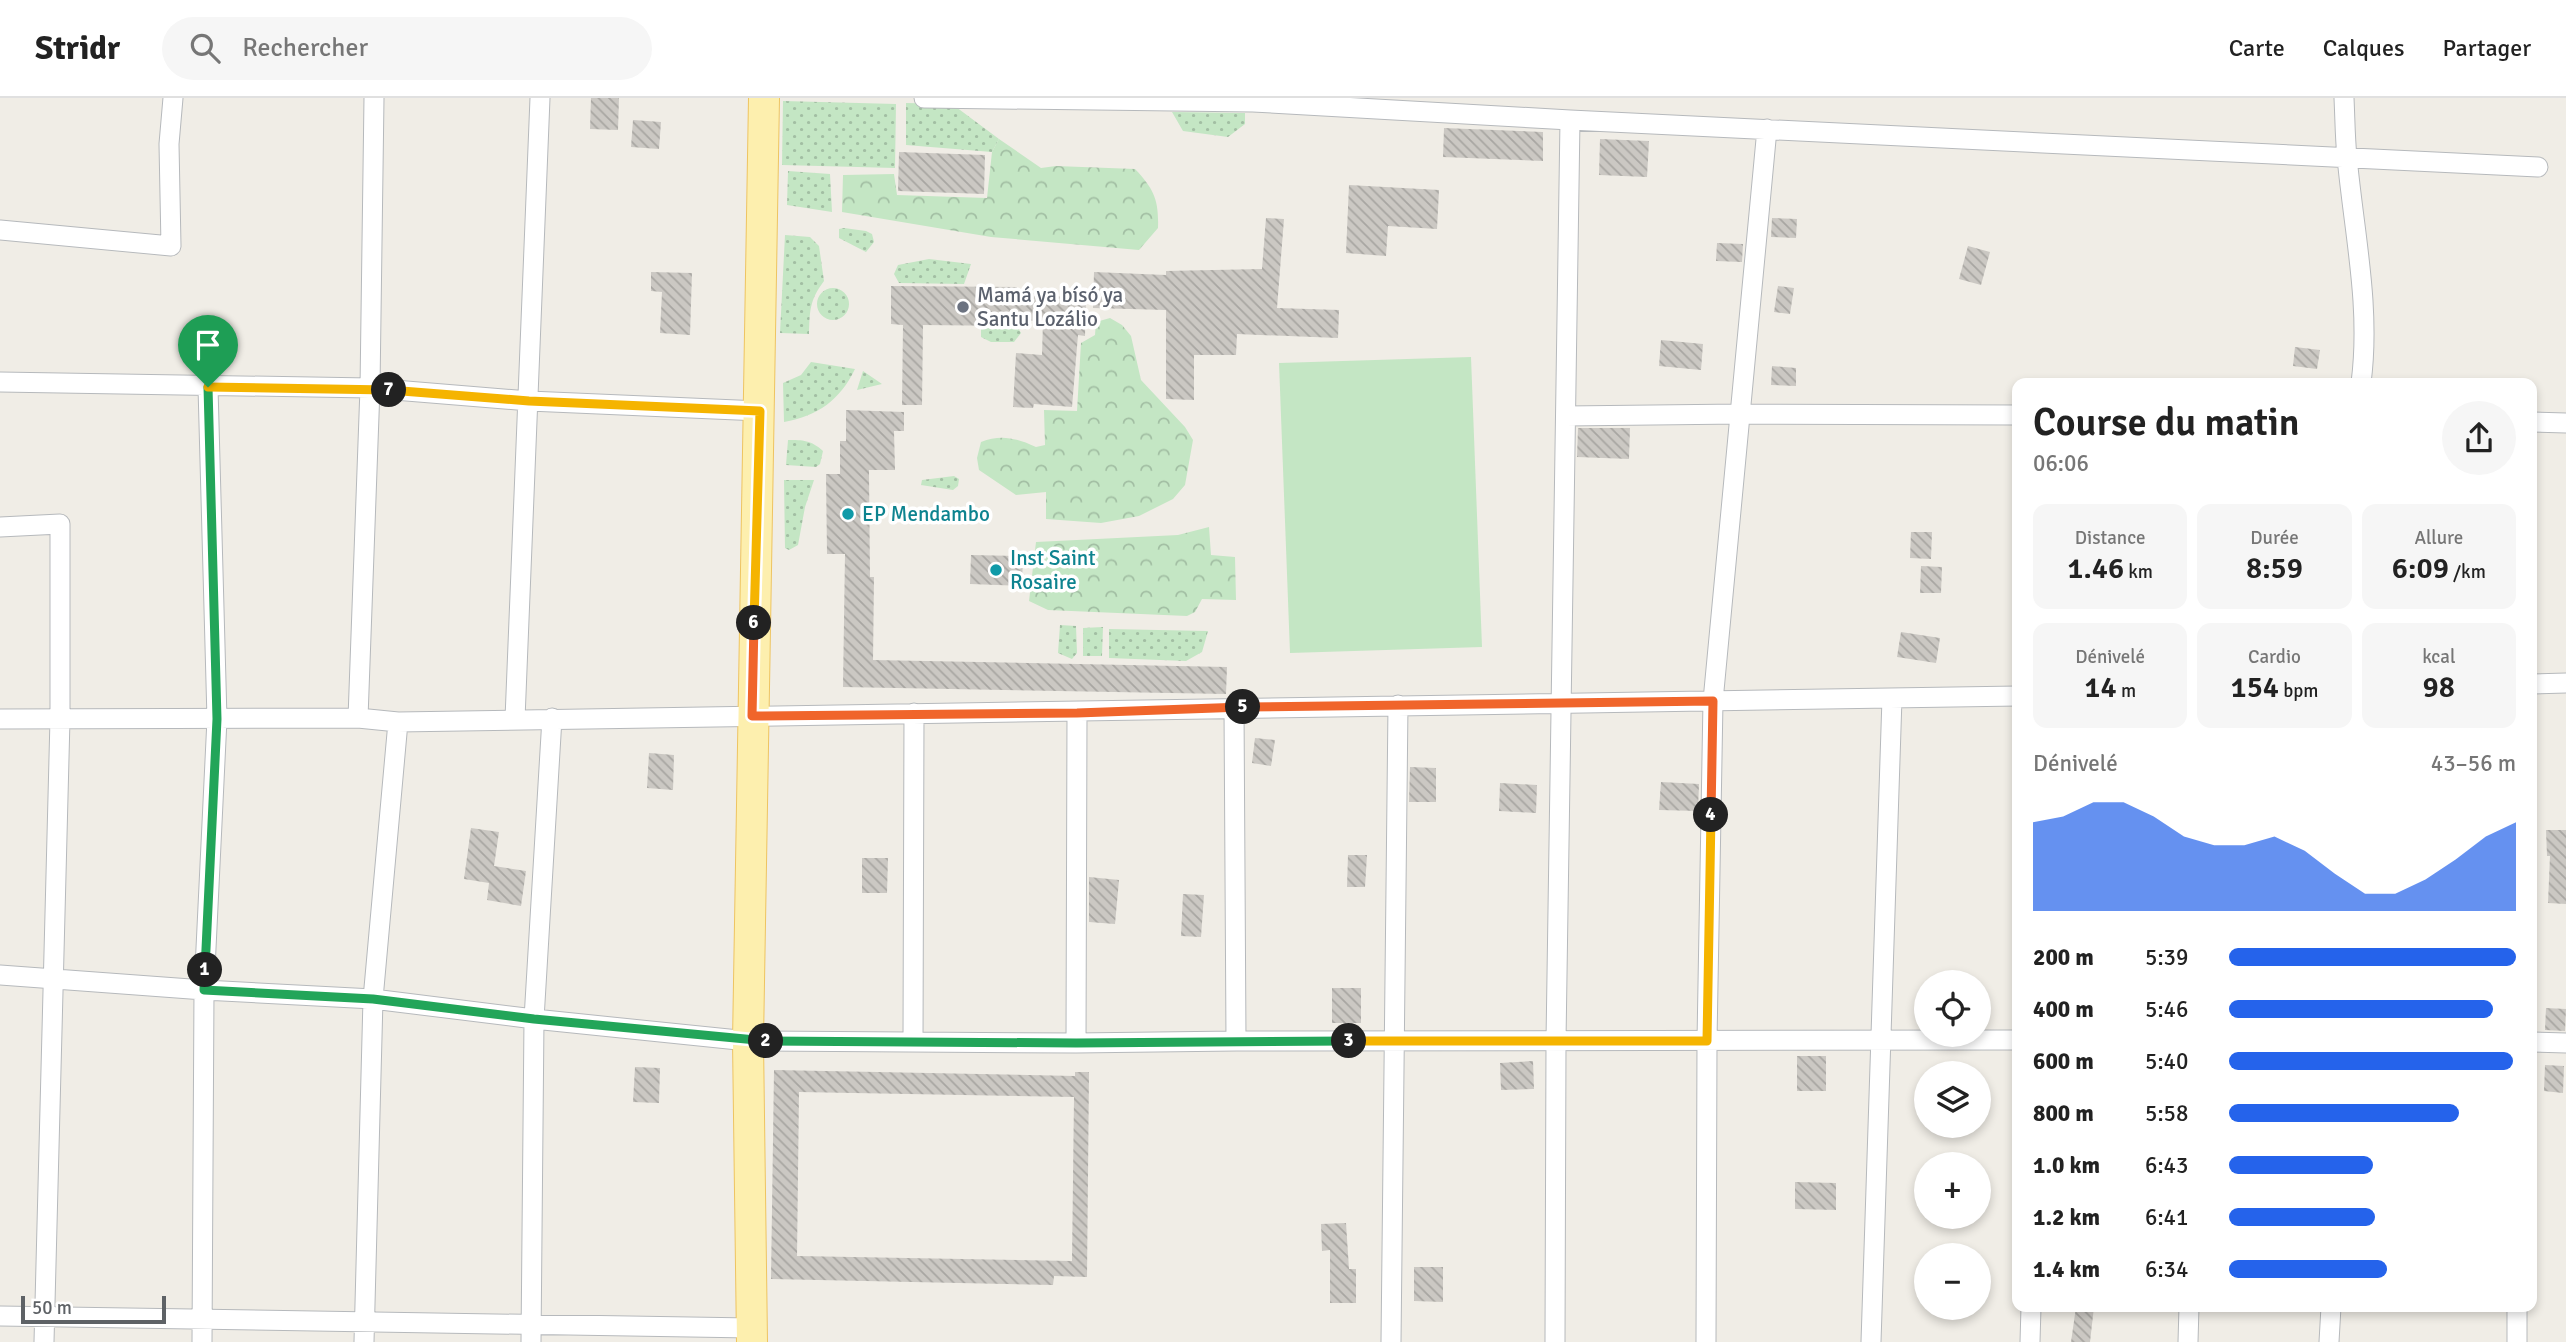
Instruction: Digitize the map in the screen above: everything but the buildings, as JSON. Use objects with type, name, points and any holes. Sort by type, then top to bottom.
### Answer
[{"type":"main road","points":[[752,1335],[748,1041],[764,98]]},
{"type":"street","points":[[0,230],[171,246],[169,144],[173,98]]},
{"type":"street","points":[[358,718],[370,388],[374,98]]},
{"type":"street","points":[[515,719],[540,98]]},
{"type":"street","points":[[924,98],[1253,102],[2538,167]]},
{"type":"street","points":[[2344,98],[2347,157],[2361,263],[2365,355],[2362,378]]},
{"type":"street","points":[[1555,1342],[1556,1041],[1570,120]]},
{"type":"street","points":[[1706,1342],[1707,1041],[1713,701],[1768,129]]},
{"type":"street","points":[[0,383],[370,388],[529,401],[760,411]]},
{"type":"street","points":[[202,1342],[204,990],[217,719],[208,387]]},
{"type":"street","points":[[1566,416],[2012,415]]},
{"type":"street","points":[[2537,422],[2566,424]]},
{"type":"street","points":[[0,527],[60,524],[60,719],[55,979],[44,1342]]},
{"type":"street","points":[[2537,684],[2566,683]]},
{"type":"street","points":[[0,719],[358,718],[398,722],[2012,696]]},
{"type":"street","points":[[1871,1342],[1892,698]]},
{"type":"street","points":[[1391,1342],[1398,705]]},
{"type":"street","points":[[1234,707],[1236,1041]]},
{"type":"street","points":[[913,1041],[914,713]]},
{"type":"street","points":[[1076,1043],[1077,713]]},
{"type":"street","points":[[531,1334],[534,1019],[552,719]]},
{"type":"street","points":[[364,1332],[373,999],[398,722]]},
{"type":"street","points":[[0,975],[373,999],[748,1041],[2012,1041]]},
{"type":"street","points":[[2537,1042],[2566,1044]]},
{"type":"street","points":[[2031,1312],[2031,1342]]},
{"type":"street","points":[[2188,1342],[2189,1312]]},
{"type":"street","points":[[2329,1342],[2331,1312]]},
{"type":"street","points":[[2517,1312],[2517,1342]]},
{"type":"street","points":[[0,1316],[203,1319],[364,1332],[752,1335]]},
{"type":"green space","points":[[783,101],[896,104],[895,168],[782,165]]},
{"type":"green space","points":[[906,103],[952,104],[999,139],[992,152],[906,145]]},
{"type":"green space","points":[[1172,112],[1245,113],[1245,124],[1228,137],[1183,131]]},
{"type":"green space","points":[[999,139],[1041,168],[1056,166],[1135,169],[1154,196],[1158,210],[1158,228],[1139,250],[991,237],[842,212],[843,175],[894,174],[897,195],[987,198],[992,152]]},
{"type":"green space","points":[[788,171],[830,174],[832,212],[787,205]]},
{"type":"green space","points":[[839,229],[866,231],[872,234],[874,242],[866,252],[839,238]]},
{"type":"green space","points":[[785,235],[810,237],[819,246],[824,281],[811,306],[809,334],[780,333]]},
{"type":"green space","points":[[929,259],[971,264],[964,284],[899,283],[894,274],[898,265]]},
{"type":"green space","points":[[833,288],[844,293],[849,304],[844,315],[833,320],[822,315],[817,304],[822,293]]},
{"type":"green space","points":[[1110,318],[1122,325],[1131,336],[1141,380],[1185,427],[1193,440],[1185,485],[1173,499],[1139,516],[1101,523],[1046,519],[1046,492],[1016,495],[979,470],[977,458],[981,442],[1002,438],[1015,439],[1036,447],[1045,445],[1044,410],[1077,411],[1081,343],[1095,335],[1096,322]]},
{"type":"green space","points":[[981,328],[1018,328],[1021,333],[1014,342],[991,342],[981,337]]},
{"type":"green space","points":[[1471,357],[1482,647],[1290,653],[1279,363]]},
{"type":"green space","points":[[811,362],[855,369],[842,390],[827,405],[807,416],[784,422],[783,383],[801,375]]},
{"type":"green space","points":[[863,371],[882,384],[857,390]]},
{"type":"green space","points":[[788,440],[807,441],[819,447],[823,451],[820,464],[816,467],[786,465]]},
{"type":"green space","points":[[954,476],[959,479],[958,486],[953,490],[921,485],[922,480]]},
{"type":"green space","points":[[784,480],[814,480],[805,507],[798,545],[789,550],[785,548]]},
{"type":"green space","points":[[1209,527],[1211,555],[1235,557],[1236,600],[1202,599],[1195,612],[1187,616],[1048,610],[1029,601],[1036,542],[1178,535]]},
{"type":"green space","points":[[1060,625],[1076,626],[1077,653],[1072,659],[1058,653]]},
{"type":"green space","points":[[1103,627],[1102,656],[1083,656],[1083,628]]},
{"type":"green space","points":[[1109,629],[1208,631],[1202,652],[1186,661],[1109,658]]},
{"type":"place","name":"Mamá ya bísó ya Santu Lozálio","points":[[963,307]]},
{"type":"place","name":"EP Mendambo","points":[[848,514]]},
{"type":"place","name":"Inst Saint Rosaire","points":[[996,570]]},
{"type":"route","points":[[208,387],[370,388],[529,401],[760,411],[752,716],[1713,701],[1707,1041],[748,1041],[373,999],[204,990],[217,719],[208,387]]}]
